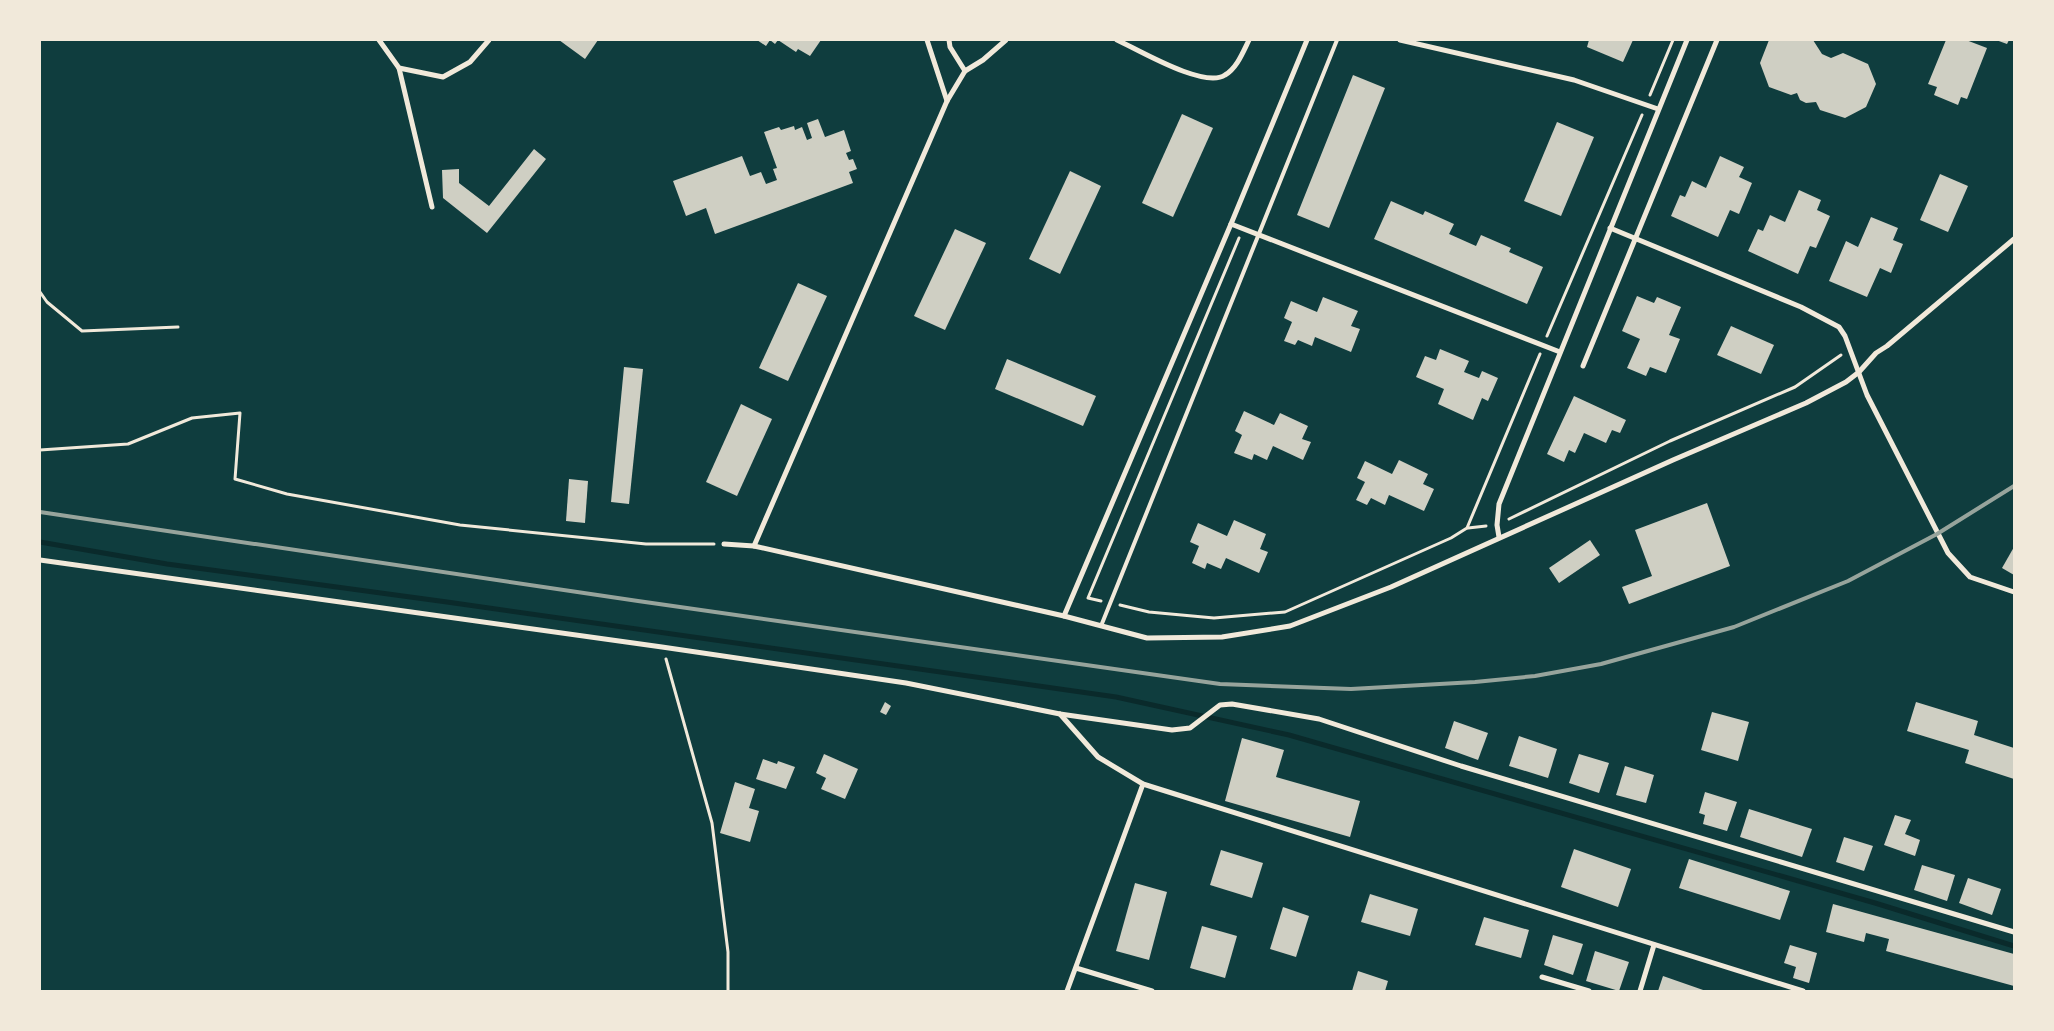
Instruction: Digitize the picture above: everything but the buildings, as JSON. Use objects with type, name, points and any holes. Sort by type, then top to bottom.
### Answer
[{"type":"street","points":[[379,40],[399,68],[432,207]]},
{"type":"street","points":[[399,68],[443,77],[470,62],[489,40]]},
{"type":"street","points":[[927,40],[947,101]]},
{"type":"street","points":[[949,40],[950,47],[965,70]]},
{"type":"street","points":[[754,546],[947,101],[965,70],[983,60],[1006,40]]},
{"type":"street","points":[[1117,40],[1192,76],[1210,80],[1225,76],[1239,60],[1249,40]]},
{"type":"street","points":[[1064,616],[1307,40]]},
{"type":"street","points":[[1400,40],[1574,80],[1658,109]]},
{"type":"street","points":[[1499,538],[1497,525],[1499,504],[1686,40]]},
{"type":"street","points":[[1583,366],[1717,40]]},
{"type":"street","points":[[1231,224],[1560,352]]},
{"type":"street","points":[[1610,228],[1801,307],[1839,327],[1845,336],[1867,395],[1948,553],[1970,577],[2014,592]]},
{"type":"street","points":[[724,544],[754,546],[1064,616],[1147,638],[1222,637],[1290,626],[1391,587],[1806,403],[1846,382],[1859,372],[1876,353],[1887,346],[2014,239]]},
{"type":"street","points":[[40,560],[906,683],[1060,714],[1172,730],[1190,728],[1220,705],[1232,704],[1319,719],[1462,766],[2014,932]]},
{"type":"street","points":[[1060,714],[1098,756],[1142,784],[1803,991]]},
{"type":"street","points":[[1067,991],[1142,784]]},
{"type":"street","points":[[1640,991],[1654,945]]},
{"type":"street","points":[[1076,968],[1152,991]]},
{"type":"street","points":[[1542,977],[1589,991]]},
{"type":"lane","points":[[1101,626],[1337,40]]},
{"type":"path","points":[[1467,528],[1673,40]]},
{"type":"path","points":[[1243,229],[1088,598],[1149,612],[1214,618],[1285,612],[1451,538],[1467,528],[1497,525],[1670,441],[1795,387],[1849,350]]},
{"type":"path","points":[[40,292],[46,302],[82,331],[178,327]]},
{"type":"path","points":[[40,450],[128,444],[192,418],[240,412],[235,479],[287,494],[460,525],[646,544],[724,544]]},
{"type":"path","points":[[662,647],[712,823],[728,952],[728,991]]},
{"type":"waterway","points":[[40,542],[167,564],[1116,697],[1289,735],[1875,903],[2014,946]]},
{"type":"railway","points":[[40,512],[638,601],[1220,684],[1351,689],[1475,682],[1535,676],[1601,664],[1734,627],[1848,581],[1937,534],[2014,486]]}]
